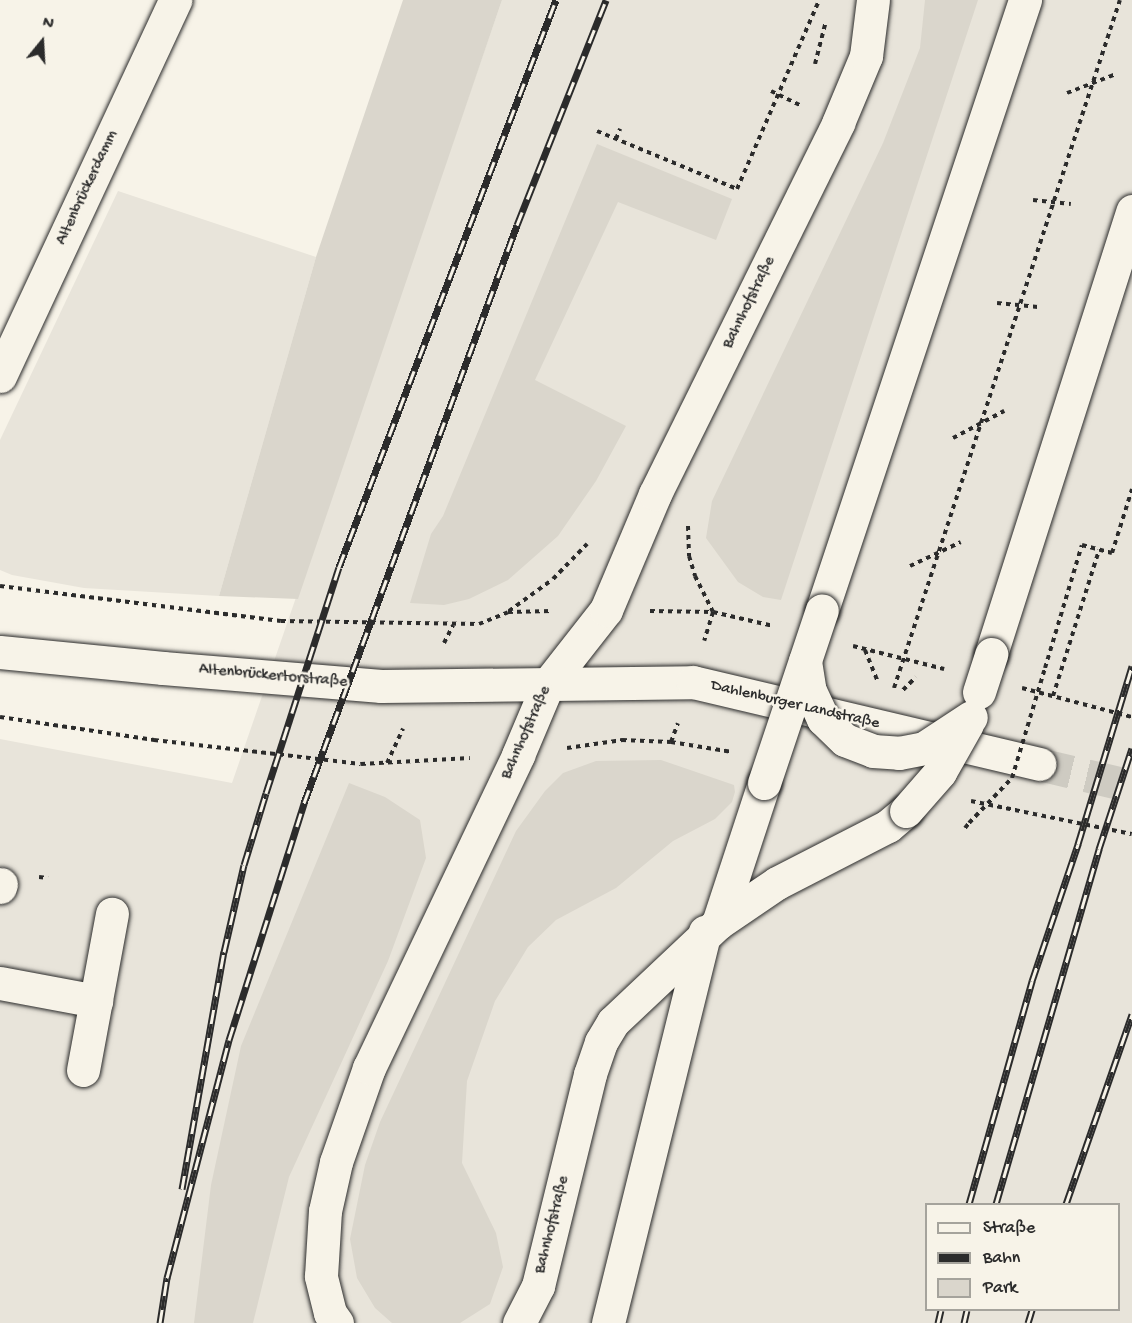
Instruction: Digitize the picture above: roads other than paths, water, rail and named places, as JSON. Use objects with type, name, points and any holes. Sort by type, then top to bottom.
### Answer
[{"type":"street","name":"Altenbrückerdamm","points":[[0,376],[176,0]]},
{"type":"street","name":"Bahnhofstraße","points":[[331,1320],[321,1276],[321,1248],[336,1162],[369,1068],[518,755],[548,684],[606,610],[655,494],[838,123],[866,56],[873,0]]},
{"type":"street","name":"Bahnhofstraße","points":[[712,927],[764,783],[1025,0]]},
{"type":"street","name":"Bahnhofstraße","points":[[519,1323],[538,1286],[590,1074],[601,1042],[613,1022],[712,927],[777,883],[888,826],[906,811],[940,772],[971,717],[1132,211]]},
{"type":"street","name":"Altenbrückertorstraße","points":[[0,652],[381,686],[548,684]]},
{"type":"street","points":[[805,661],[810,692],[823,719],[845,740],[873,752],[899,753],[924,748],[971,717]]},
{"type":"street","name":"Dahlenburger Landstraße","points":[[548,684],[693,682],[1039,764]]},
{"type":"street","points":[[83,1070],[112,914]]},
{"type":"street","points":[[608,1323],[712,927]]},
{"type":"street","points":[[0,983],[96,1001]]},
{"type":"tunnel","points":[[1039,764],[1132,786]]},
{"type":"railway","points":[[182,1189],[224,952],[244,865],[266,793],[339,567],[556,0]]},
{"type":"railway","points":[[160,1323],[167,1278],[229,1040],[304,803],[517,225],[606,0]]},
{"type":"railway","points":[[969,1203],[1032,981],[1078,844],[1132,666]]},
{"type":"railway","points":[[996,1203],[1099,849],[1132,748]]},
{"type":"railway","points":[[1066,1203],[1132,1014]]},
{"type":"railway","points":[[938,1323],[941,1311]]},
{"type":"railway","points":[[964,1323],[967,1311]]},
{"type":"railway","points":[[1028,1323],[1032,1311]]}]
